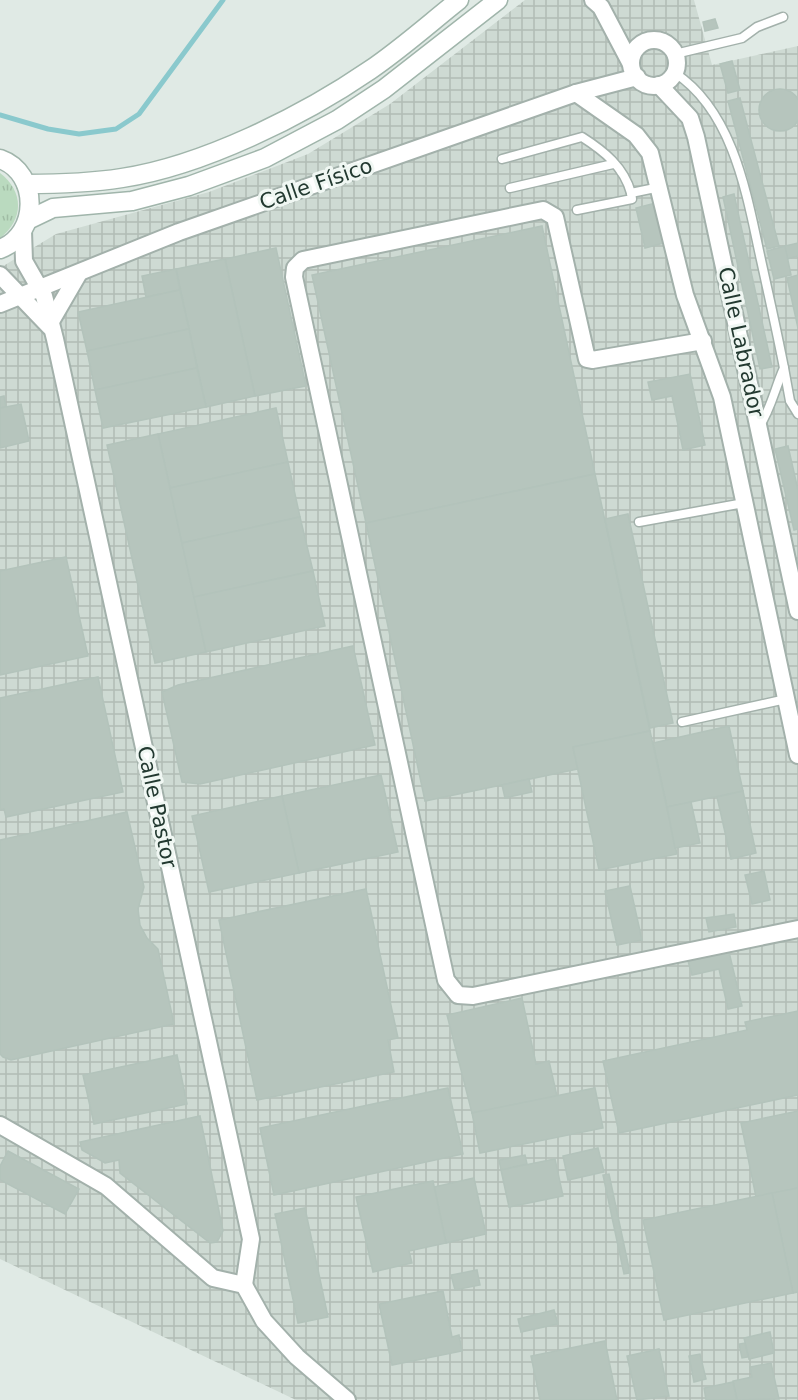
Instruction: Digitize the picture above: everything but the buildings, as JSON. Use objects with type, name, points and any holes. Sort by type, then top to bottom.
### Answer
[{"type":"street","points":[[27,184],[65,184],[123,178],[172,166],[255,136],[370,70],[459,0]]},
{"type":"street","points":[[25,226],[53,208],[132,201],[178,189],[265,158],[337,120],[384,89],[498,0]]},
{"type":"street","points":[[598,2],[611,27],[634,71],[650,85],[659,85],[671,79],[677,65],[675,54],[663,41],[648,40],[611,27]]},
{"type":"street","points":[[634,71],[636,49],[648,40]]},
{"type":"street","name":"Calle Físico","points":[[0,304],[179,232],[634,71]]},
{"type":"street","name":"Calle Labrador","points":[[659,85],[690,118],[696,136],[798,611]]},
{"type":"street","points":[[576,93],[636,135],[650,153],[685,295],[722,397],[798,754]]},
{"type":"street","points":[[0,159],[18,171],[27,184],[30,208],[25,226],[15,241],[0,249]]},
{"type":"street","points":[[703,341],[592,360],[587,358],[555,217],[543,210],[303,260],[295,268],[294,276],[446,980],[458,995],[473,996],[798,929]]},
{"type":"street","name":"Calle Pastor","points":[[25,226],[24,261],[41,289],[51,326],[251,1239],[244,1285]]},
{"type":"street","points":[[51,326],[78,273]]},
{"type":"street","name":"Calle Pastor","points":[[0,275],[51,326]]},
{"type":"street","points":[[0,1125],[106,1186],[213,1278],[244,1285],[264,1321],[297,1357],[347,1400]]},
{"type":"lane","points":[[675,54],[742,38],[756,27],[783,17]]},
{"type":"lane","points":[[675,73],[691,83],[709,106],[731,147],[746,192],[790,401],[798,414]]},
{"type":"lane","points":[[502,159],[582,137],[604,151],[613,164],[626,175],[632,199],[577,210]]},
{"type":"lane","points":[[510,188],[613,164]]},
{"type":"lane","points":[[632,193],[660,187]]},
{"type":"lane","points":[[759,427],[769,412],[773,393],[784,368]]},
{"type":"lane","points":[[639,522],[744,503]]},
{"type":"lane","points":[[682,722],[786,699]]},
{"type":"shaded area","points":[[525,0],[694,0],[712,65],[798,46],[798,1400],[296,1400],[0,1259],[0,268],[56,234],[209,192],[308,154],[390,104]]},
{"type":"green space","points":[[0,173],[14,188],[18,206],[14,223],[0,238]]},
{"type":"waterway","points":[[0,115],[48,129],[79,134],[116,129],[139,114],[223,0]]}]
